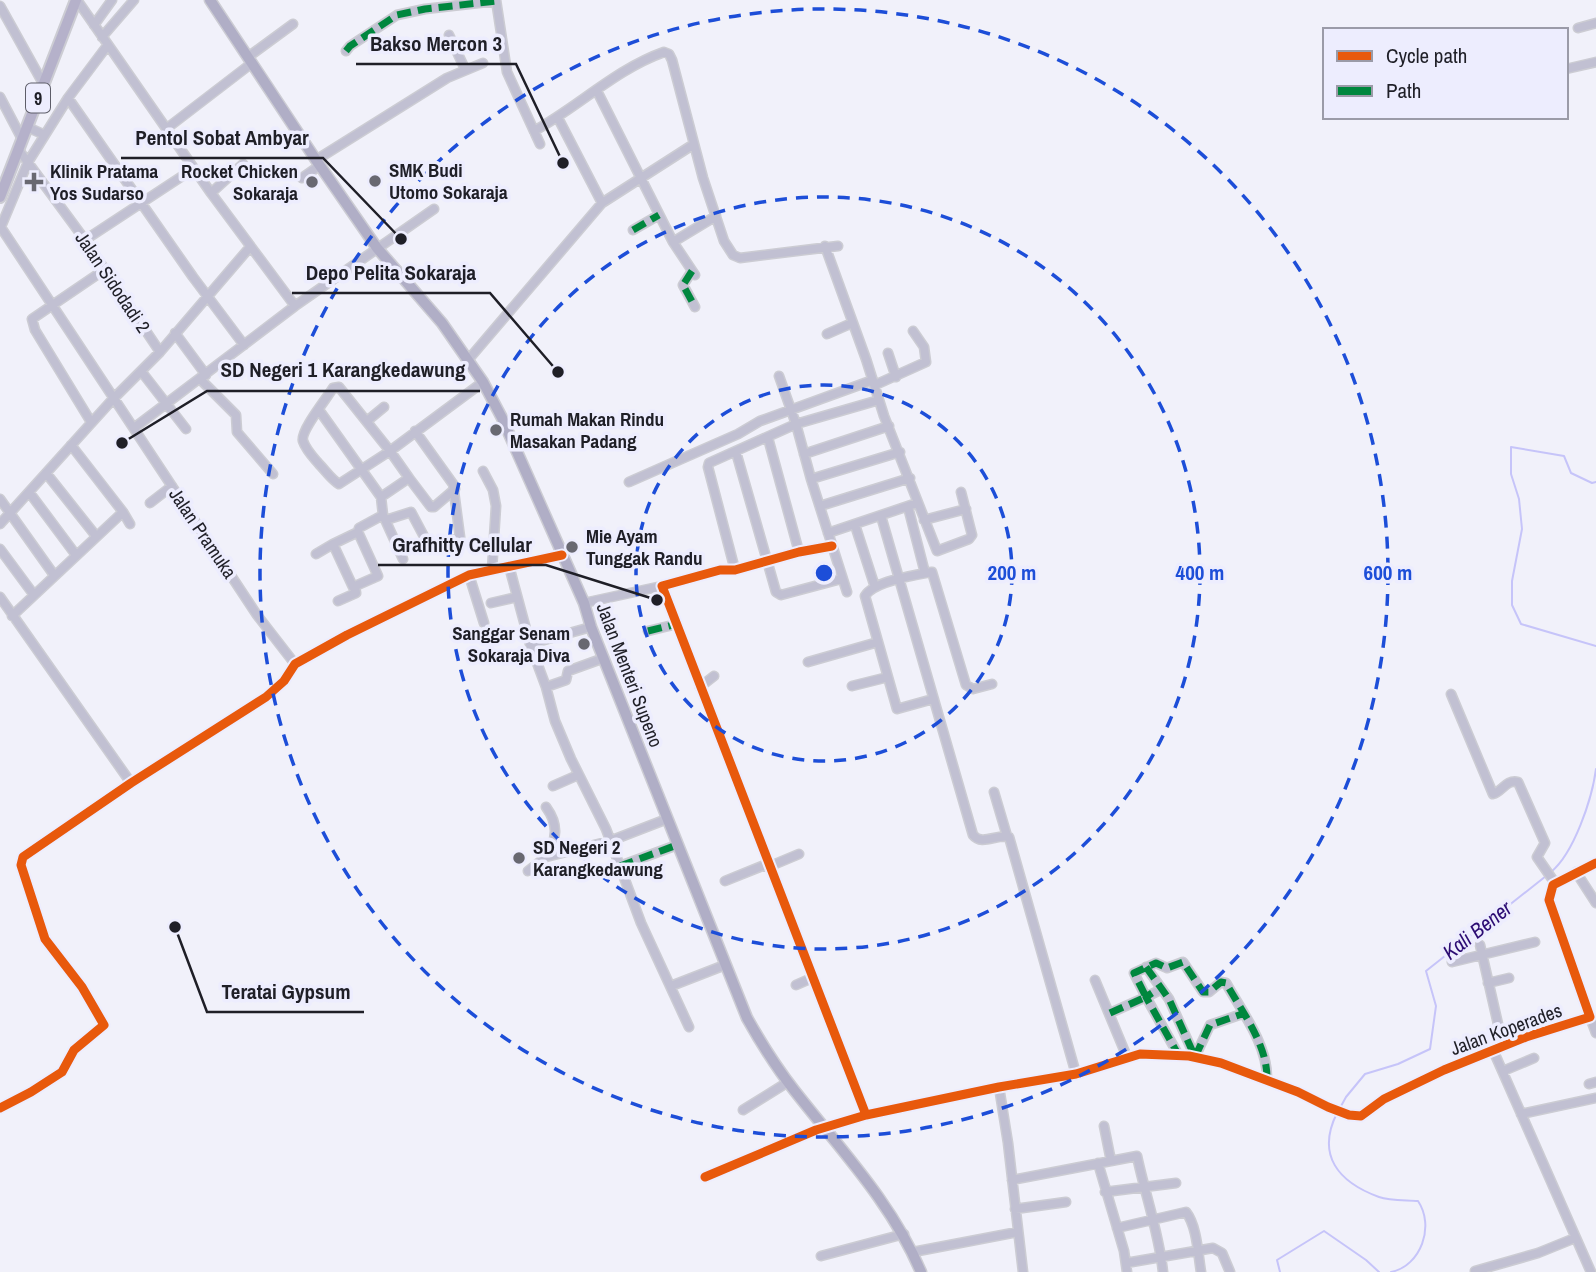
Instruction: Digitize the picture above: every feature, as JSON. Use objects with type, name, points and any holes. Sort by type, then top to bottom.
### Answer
[{"type":"highway","name":"9","points":[[0,197],[77,0]]},
{"type":"main road","name":"Jalan Menteri Supeno","points":[[211,0],[317,163],[377,248],[442,323],[483,382],[511,437],[584,603],[591,627],[747,1018],[788,1082],[889,1211],[904,1234],[921,1272]]},
{"type":"street","points":[[77,0],[193,169],[295,306]]},
{"type":"street","points":[[94,25],[112,0]]},
{"type":"street","points":[[102,37],[134,0]]},
{"type":"street","points":[[346,51],[397,15],[496,0],[507,72],[540,144]]},
{"type":"street","points":[[0,6],[44,85]]},
{"type":"street","points":[[1578,28],[1596,23]]},
{"type":"street","points":[[166,129],[293,24]]},
{"type":"street","points":[[449,35],[465,69]]},
{"type":"street","points":[[0,228],[28,162],[68,98],[107,46]]},
{"type":"street","points":[[534,131],[644,60],[664,52],[669,54],[724,241],[735,257],[838,246]]},
{"type":"street","points":[[1568,69],[1596,62]]},
{"type":"street","points":[[303,178],[317,163],[447,78],[483,63]]},
{"type":"street","points":[[597,91],[673,242],[694,273],[683,285],[695,307]]},
{"type":"street","name":"Jalan Sidodadi 2","points":[[0,97],[28,162],[85,240],[160,352]]},
{"type":"street","points":[[68,98],[244,345]]},
{"type":"street","points":[[558,118],[601,203]]},
{"type":"street","points":[[27,127],[45,135]]},
{"type":"street","points":[[468,360],[601,203],[694,144]]},
{"type":"street","points":[[211,193],[243,164]]},
{"type":"street","points":[[85,240],[193,169]]},
{"type":"street","points":[[134,428],[295,306],[434,209]]},
{"type":"street","points":[[633,230],[659,215]]},
{"type":"street","points":[[673,242],[716,216]]},
{"type":"street","name":"Jalan Pramuka","points":[[0,228],[257,615],[295,664]]},
{"type":"street","points":[[825,246],[888,426],[937,551]]},
{"type":"street","points":[[0,524],[113,398],[160,352],[250,247]]},
{"type":"street","points":[[91,422],[32,323],[34,316],[104,270]]},
{"type":"street","points":[[827,334],[852,323]]},
{"type":"street","points":[[629,482],[791,408],[896,377],[926,362],[925,347],[913,331]]},
{"type":"street","points":[[175,333],[203,377],[236,415],[237,432],[273,474]]},
{"type":"street","points":[[888,354],[896,377]]},
{"type":"street","points":[[141,371],[186,429]]},
{"type":"street","points":[[779,376],[847,592]]},
{"type":"street","points":[[455,489],[431,508],[390,451],[338,386],[333,388],[302,436],[308,451],[339,484],[362,471],[390,451],[415,431],[483,382]]},
{"type":"street","points":[[735,570],[708,467],[712,461],[796,424],[879,400]]},
{"type":"street","points":[[367,421],[384,407]]},
{"type":"street","points":[[319,410],[381,497],[385,517],[403,559]]},
{"type":"street","points":[[804,454],[888,426]]},
{"type":"street","points":[[316,554],[358,532],[359,528],[385,517],[411,512],[428,544],[438,549],[460,537],[455,489],[446,472],[415,431]]},
{"type":"street","points":[[768,438],[799,552]]},
{"type":"street","points":[[71,444],[130,524]]},
{"type":"street","points":[[736,452],[774,587],[779,594],[841,579]]},
{"type":"street","points":[[811,479],[900,452]]},
{"type":"street","points":[[483,471],[493,491],[496,506],[492,570]]},
{"type":"street","points":[[46,473],[96,536]]},
{"type":"street","points":[[381,497],[409,478]]},
{"type":"street","points":[[820,506],[910,478]]},
{"type":"street","points":[[150,503],[172,486]]},
{"type":"street","points":[[29,492],[76,555]]},
{"type":"street","points":[[921,556],[971,537],[961,492]]},
{"type":"street","points":[[0,499],[54,575]]},
{"type":"street","points":[[828,533],[918,503]]},
{"type":"street","points":[[908,507],[925,573]]},
{"type":"street","points":[[924,520],[966,509]]},
{"type":"street","points":[[12,616],[123,512]]},
{"type":"street","points":[[881,516],[974,838],[983,841],[1007,836]]},
{"type":"street","points":[[855,525],[875,587]]},
{"type":"street","points":[[355,587],[378,576],[358,532]]},
{"type":"street","points":[[333,544],[356,593],[338,601]]},
{"type":"street","points":[[584,603],[832,546]]},
{"type":"street","points":[[0,549],[34,595]]},
{"type":"street","points":[[0,1108],[62,1072],[74,1050],[104,1025],[78,980],[45,940],[23,874],[22,859],[27,853],[266,697],[284,681],[295,664],[347,635],[469,575],[562,555]]},
{"type":"street","points":[[720,570],[731,555]]},
{"type":"street","points":[[509,566],[555,721],[610,841],[641,923],[689,1027]]},
{"type":"street","points":[[933,699],[897,709],[865,596],[875,587],[932,572],[966,685],[973,689],[992,684]]},
{"type":"street","points":[[469,575],[484,623]]},
{"type":"street","points":[[662,586],[866,1115]]},
{"type":"street","points":[[0,597],[131,783]]},
{"type":"street","points":[[491,603],[517,597]]},
{"type":"street","points":[[648,631],[677,624]]},
{"type":"street","points":[[530,644],[591,627]]},
{"type":"street","points":[[808,662],[878,642]]},
{"type":"street","points":[[546,687],[566,680],[568,671],[604,658]]},
{"type":"street","points":[[700,687],[714,676]]},
{"type":"street","points":[[852,686],[888,677]]},
{"type":"street","name":"Jalan Koperades","points":[[1267,1080],[1328,1107],[1361,1116],[1384,1099],[1413,1084],[1503,1046],[1594,1024],[1550,906],[1550,876],[1538,857],[1545,843],[1543,835],[1518,782],[1505,784],[1493,794],[1451,694]]},
{"type":"street","points":[[553,786],[578,775]]},
{"type":"street","points":[[994,792],[1076,1074]]},
{"type":"street","points":[[546,807],[552,816],[556,837],[546,857]]},
{"type":"street","points":[[528,871],[546,857],[610,841],[667,819]]},
{"type":"street","points":[[620,866],[677,845]]},
{"type":"street","points":[[726,881],[799,854]]},
{"type":"street","points":[[1550,876],[1576,872],[1596,863]]},
{"type":"street","points":[[1576,872],[1596,903]]},
{"type":"street","points":[[1452,962],[1535,942]]},
{"type":"street","points":[[1480,945],[1503,1046]]},
{"type":"street","points":[[705,1177],[824,1127],[866,1115],[1076,1074],[1140,1054],[1195,1057],[1221,1063],[1267,1080],[1261,1051],[1226,983],[1221,982],[1209,992],[1203,992],[1183,962],[1168,968],[1159,962],[1134,973],[1179,1056]]},
{"type":"street","points":[[671,986],[725,965]]},
{"type":"street","points":[[1146,967],[1175,1012],[1195,1057]]},
{"type":"street","points":[[796,985],[812,978]]},
{"type":"street","points":[[1488,982],[1509,978]]},
{"type":"street","points":[[1095,980],[1127,1057]]},
{"type":"street","points":[[1110,1013],[1162,989]]},
{"type":"street","points":[[1195,1057],[1210,1025],[1242,1014]]},
{"type":"street","points":[[1493,1050],[1591,1272]]},
{"type":"street","points":[[1503,1070],[1534,1058]]},
{"type":"street","points":[[743,1110],[788,1082]]},
{"type":"street","points":[[999,1087],[1023,1272]]},
{"type":"street","points":[[1521,1114],[1596,1098]]},
{"type":"street","points":[[1104,1126],[1111,1161]]},
{"type":"street","points":[[1012,1180],[1149,1153]]},
{"type":"street","points":[[1137,1156],[1162,1257],[1163,1272]]},
{"type":"street","points":[[1098,1163],[1127,1268],[1162,1257],[1218,1249],[1230,1272]]},
{"type":"street","points":[[1105,1192],[1176,1183]]},
{"type":"street","points":[[1015,1209],[1066,1202]]},
{"type":"street","points":[[1118,1228],[1152,1219],[1188,1214],[1201,1272]]},
{"type":"street","points":[[913,1252],[1018,1232]]},
{"type":"street","points":[[821,1256],[904,1234]]},
{"type":"street","points":[[1475,1271],[1538,1253],[1575,1238]]},
{"type":"waterway","name":"Kali Bener","points":[[1596,482],[1592,483],[1571,473],[1564,456],[1511,447],[1511,474],[1519,499],[1522,529],[1512,581],[1512,605],[1521,624],[1596,646]]},
{"type":"waterway","name":"Kali Bener","points":[[1551,872],[1567,852],[1581,825],[1596,769]]},
{"type":"waterway","name":"Kali Bener","points":[[1340,1108],[1365,1074],[1398,1064],[1430,1049],[1436,1006],[1426,971],[1546,876]]},
{"type":"waterway","name":"Kali Bener","points":[[1337,1113],[1329,1142],[1330,1154],[1342,1175],[1379,1197],[1418,1201],[1423,1211],[1425,1233],[1422,1244],[1410,1262],[1391,1272]]},
{"type":"waterway","name":"Kali Bener","points":[[1280,1272],[1277,1260],[1324,1231],[1379,1272]]},
{"type":"marked path","points":[[346,51],[397,15],[496,1]]},
{"type":"marked path","points":[[633,230],[659,215]]},
{"type":"marked path","points":[[692,271],[683,285],[695,307]]},
{"type":"marked path","points":[[648,631],[677,624]]},
{"type":"marked path","points":[[620,866],[677,845]]},
{"type":"marked path","points":[[1110,1013],[1146,997],[1134,973],[1156,963],[1167,968],[1183,962],[1203,992],[1209,992],[1221,982],[1226,983],[1259,1042],[1267,1080]]},
{"type":"marked path","points":[[1146,967],[1169,999],[1195,1057]]},
{"type":"marked path","points":[[1152,993],[1146,997],[1179,1056]]},
{"type":"marked path","points":[[1195,1057],[1210,1025],[1242,1014]]},
{"type":"cycle path","points":[[832,546],[799,552],[735,570],[720,570],[662,586],[866,1115]]},
{"type":"cycle path","points":[[0,1108],[62,1072],[74,1050],[104,1025],[82,987],[45,939],[21,865],[23,857],[131,783],[266,697],[284,681],[295,664],[347,635],[469,575],[562,555]]},
{"type":"cycle path","points":[[705,1177],[816,1130],[866,1115],[1076,1074],[1140,1054],[1189,1056],[1221,1063],[1298,1092],[1349,1115],[1361,1116],[1384,1099],[1444,1070],[1526,1037],[1590,1017],[1549,900],[1553,885],[1596,863]]},
{"type":"place","name":"Bakso Mercon 3","points":[[563,163]]},
{"type":"place","name":"SMK Budi Utomo Sokaraja","points":[[375,181]]},
{"type":"place","name":"Klinik Pratama Yos Sudarso","points":[[34,182]]},
{"type":"place","name":"Rocket Chicken Sokaraja","points":[[312,182]]},
{"type":"place","name":"Pentol Sobat Ambyar","points":[[401,239]]},
{"type":"place","name":"Depo Pelita Sokaraja","points":[[558,372]]},
{"type":"place","name":"Rumah Makan Rindu Masakan Padang","points":[[496,430]]},
{"type":"place","name":"SD Negeri 1 Karangkedawung","points":[[122,443]]},
{"type":"place","name":"Mie Ayam Tunggak Randu","points":[[572,547]]},
{"type":"place","name":"Grafhitty Cellular","points":[[657,600]]},
{"type":"place","name":"Sanggar Senam Sokaraja Diva","points":[[584,644]]},
{"type":"place","name":"SD Negeri 2 Karangkedawung","points":[[519,858]]},
{"type":"place","name":"Teratai Gypsum","points":[[175,927]]}]
